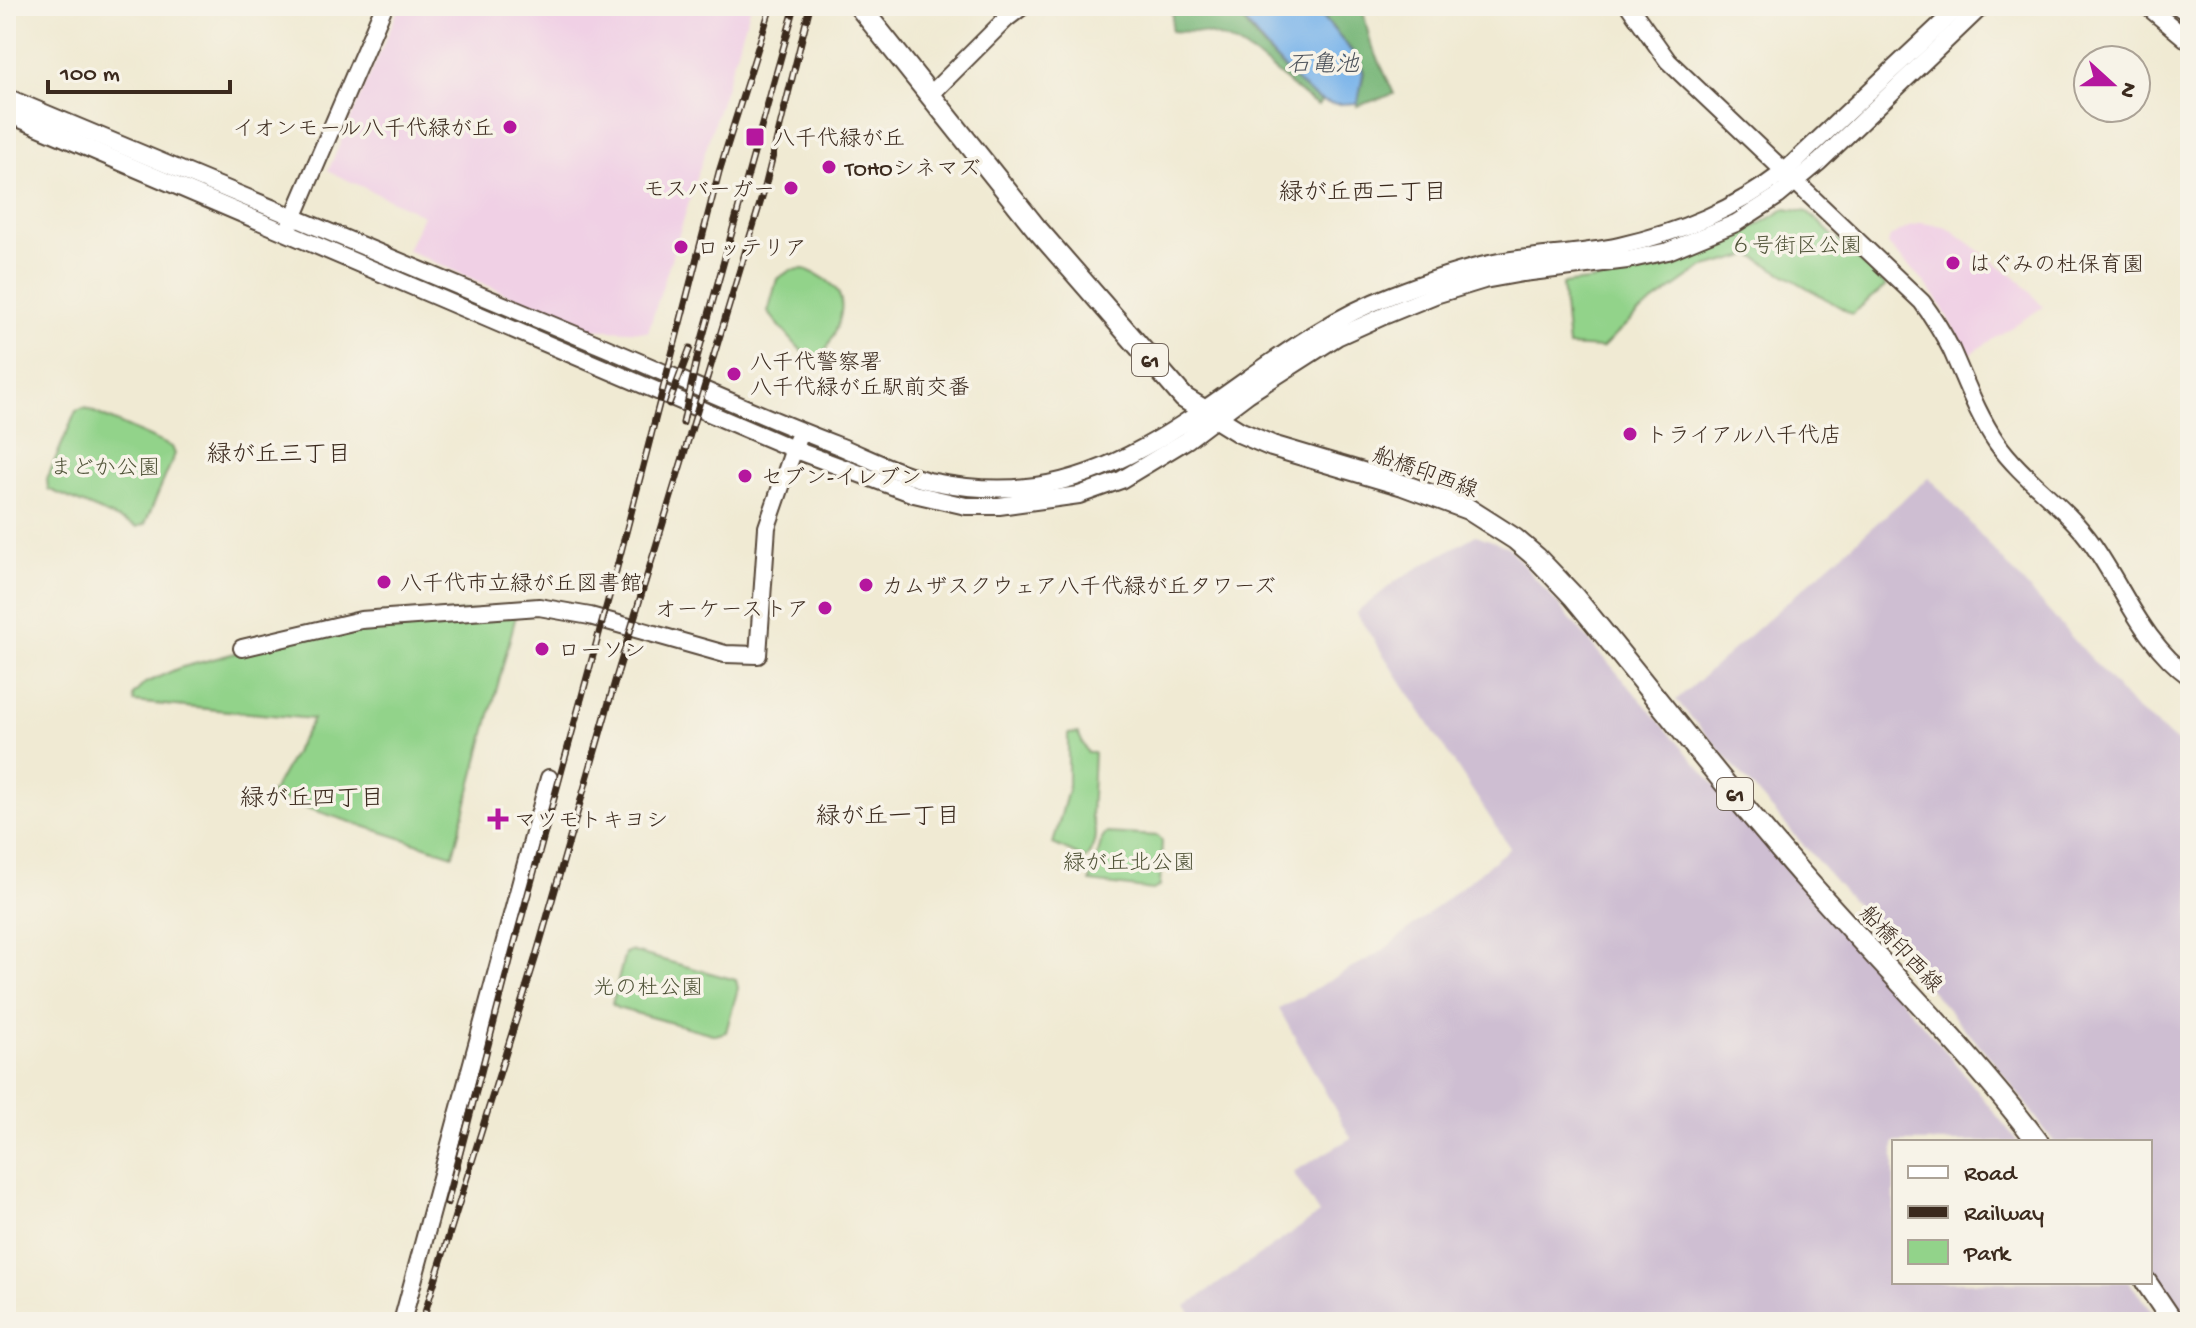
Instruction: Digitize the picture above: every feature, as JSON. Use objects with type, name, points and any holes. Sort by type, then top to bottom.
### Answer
[{"type":"main road","name":"船橋印西線","points":[[859,6],[1036,228],[1174,388],[1209,414],[1272,446],[1403,485],[1468,509],[1494,523],[1536,557],[1589,616],[1805,879],[1954,1039],[2036,1140]]},
{"type":"main road","points":[[2147,1284],[2173,1322]]},
{"type":"street","points":[[290,225],[384,6]]},
{"type":"street","points":[[931,94],[1023,6]]},
{"type":"street","points":[[1629,6],[1668,61],[1922,302],[1940,329],[1997,443],[2092,542],[2142,628],[2160,651],[2190,677]]},
{"type":"street","points":[[1791,176],[1960,6]]},
{"type":"street","points":[[6,97],[794,449],[914,494],[966,506],[999,506],[1079,495],[1121,480],[1187,440],[1209,414],[1287,349],[1379,300],[1438,278],[1489,264],[1615,247],[1711,217],[1791,176],[1982,6]]},
{"type":"street","points":[[2147,6],[2190,42]]},
{"type":"street","points":[[2178,6],[2190,15]]},
{"type":"street","points":[[6,113],[926,480],[971,487],[1036,486],[1111,465],[1209,414]]},
{"type":"street","points":[[242,648],[361,620],[539,607],[590,616],[725,654],[758,655],[767,527],[801,431]]},
{"type":"street","points":[[402,1322],[549,778]]},
{"type":"shaded area","name":"イオンモール八千代緑が丘","points":[[400,6],[751,6],[648,332],[586,329],[407,250],[423,215],[328,171]]},
{"type":"shaded area","points":[[1922,223],[1953,231],[2020,281],[2043,307],[1968,355],[1938,300],[1887,244],[1890,237]]},
{"type":"shaded area","points":[[1929,477],[2134,707],[2190,752],[2190,1322],[2183,1322],[2152,1275],[2152,1140],[2053,1140],[1995,1063],[1676,700]]},
{"type":"shaded area","points":[[1476,535],[1508,547],[1948,1054],[2016,1140],[1892,1140],[1892,1284],[2131,1284],[2161,1322],[1196,1322],[1186,1306],[1319,1214],[1293,1172],[1351,1138],[1279,1009],[1382,951],[1510,848],[1356,613],[1397,580]]},
{"type":"green space","points":[[1173,6],[1242,6],[1242,17],[1256,38],[1291,76],[1322,101],[1318,105],[1308,99],[1262,61],[1223,38],[1204,33],[1171,31]]},
{"type":"green space","points":[[1315,6],[1362,6],[1370,41],[1394,94],[1357,106],[1364,73],[1362,63]]},
{"type":"green space","name":"６号街区公園","points":[[1785,209],[1808,212],[1886,286],[1852,314],[1751,255],[1702,268],[1637,314],[1602,348],[1568,346],[1562,284],[1665,267],[1720,245]]},
{"type":"green space","points":[[804,269],[823,277],[840,298],[839,322],[818,366],[768,312],[777,279],[791,270]]},
{"type":"green space","name":"まどか公園","points":[[85,408],[172,447],[175,454],[145,524],[137,527],[48,489],[47,479],[76,411]]},
{"type":"green space","points":[[518,608],[453,855],[270,796],[313,719],[134,702],[133,695],[145,683],[179,668],[361,620]]},
{"type":"green space","points":[[1078,733],[1087,752],[1094,752],[1091,817],[1094,838],[1086,859],[1053,844],[1068,790],[1068,734]]},
{"type":"green space","name":"緑が丘北公園","points":[[1107,833],[1158,836],[1162,841],[1160,886],[1153,890],[1090,882],[1101,839]]},
{"type":"green space","name":"光の杜公園","points":[[630,951],[736,980],[738,988],[726,1032],[716,1035],[617,1008],[612,1004],[625,953]]},
{"type":"water","name":"石亀池","points":[[1243,6],[1314,6],[1361,63],[1363,73],[1358,103],[1330,103],[1305,89],[1242,17]]},
{"type":"railway","points":[[447,1203],[719,172],[771,6]]},
{"type":"railway","points":[[683,423],[698,354],[795,6]]},
{"type":"railway","points":[[422,1322],[536,956],[616,678],[765,187],[810,6]]},
{"type":"railway","points":[[669,404],[690,348]]},
{"type":"place","name":"イオンモール八千代緑が丘","points":[[510,127]]},
{"type":"place","name":"八千代緑が丘","points":[[755,137]]},
{"type":"place","name":"TOHOシネマズ","points":[[829,167]]},
{"type":"place","name":"モスバーガー","points":[[791,188]]},
{"type":"place","name":"ロッテリア","points":[[681,247]]},
{"type":"place","name":"はぐみの杜保育園","points":[[1953,263]]},
{"type":"place","name":"八千代警察署 八千代緑が丘駅前交番","points":[[734,374]]},
{"type":"place","name":"トライアル八千代店","points":[[1630,434]]},
{"type":"place","name":"セブン-イレブン","points":[[745,476]]},
{"type":"place","name":"八千代市立緑が丘図書館","points":[[384,582]]},
{"type":"place","name":"カムザスクウェア八千代緑が丘タワーズ","points":[[866,585]]},
{"type":"place","name":"オーケーストア","points":[[825,608]]},
{"type":"place","name":"ローソン","points":[[542,649]]},
{"type":"place","name":"マツモトキヨシ","points":[[498,819]]},
{"type":"district","name":"緑が丘西二丁目","points":[[1363,191]]},
{"type":"district","name":"緑が丘三丁目","points":[[279,453]]},
{"type":"district","name":"緑が丘四丁目","points":[[312,797]]},
{"type":"district","name":"緑が丘一丁目","points":[[888,815]]}]
